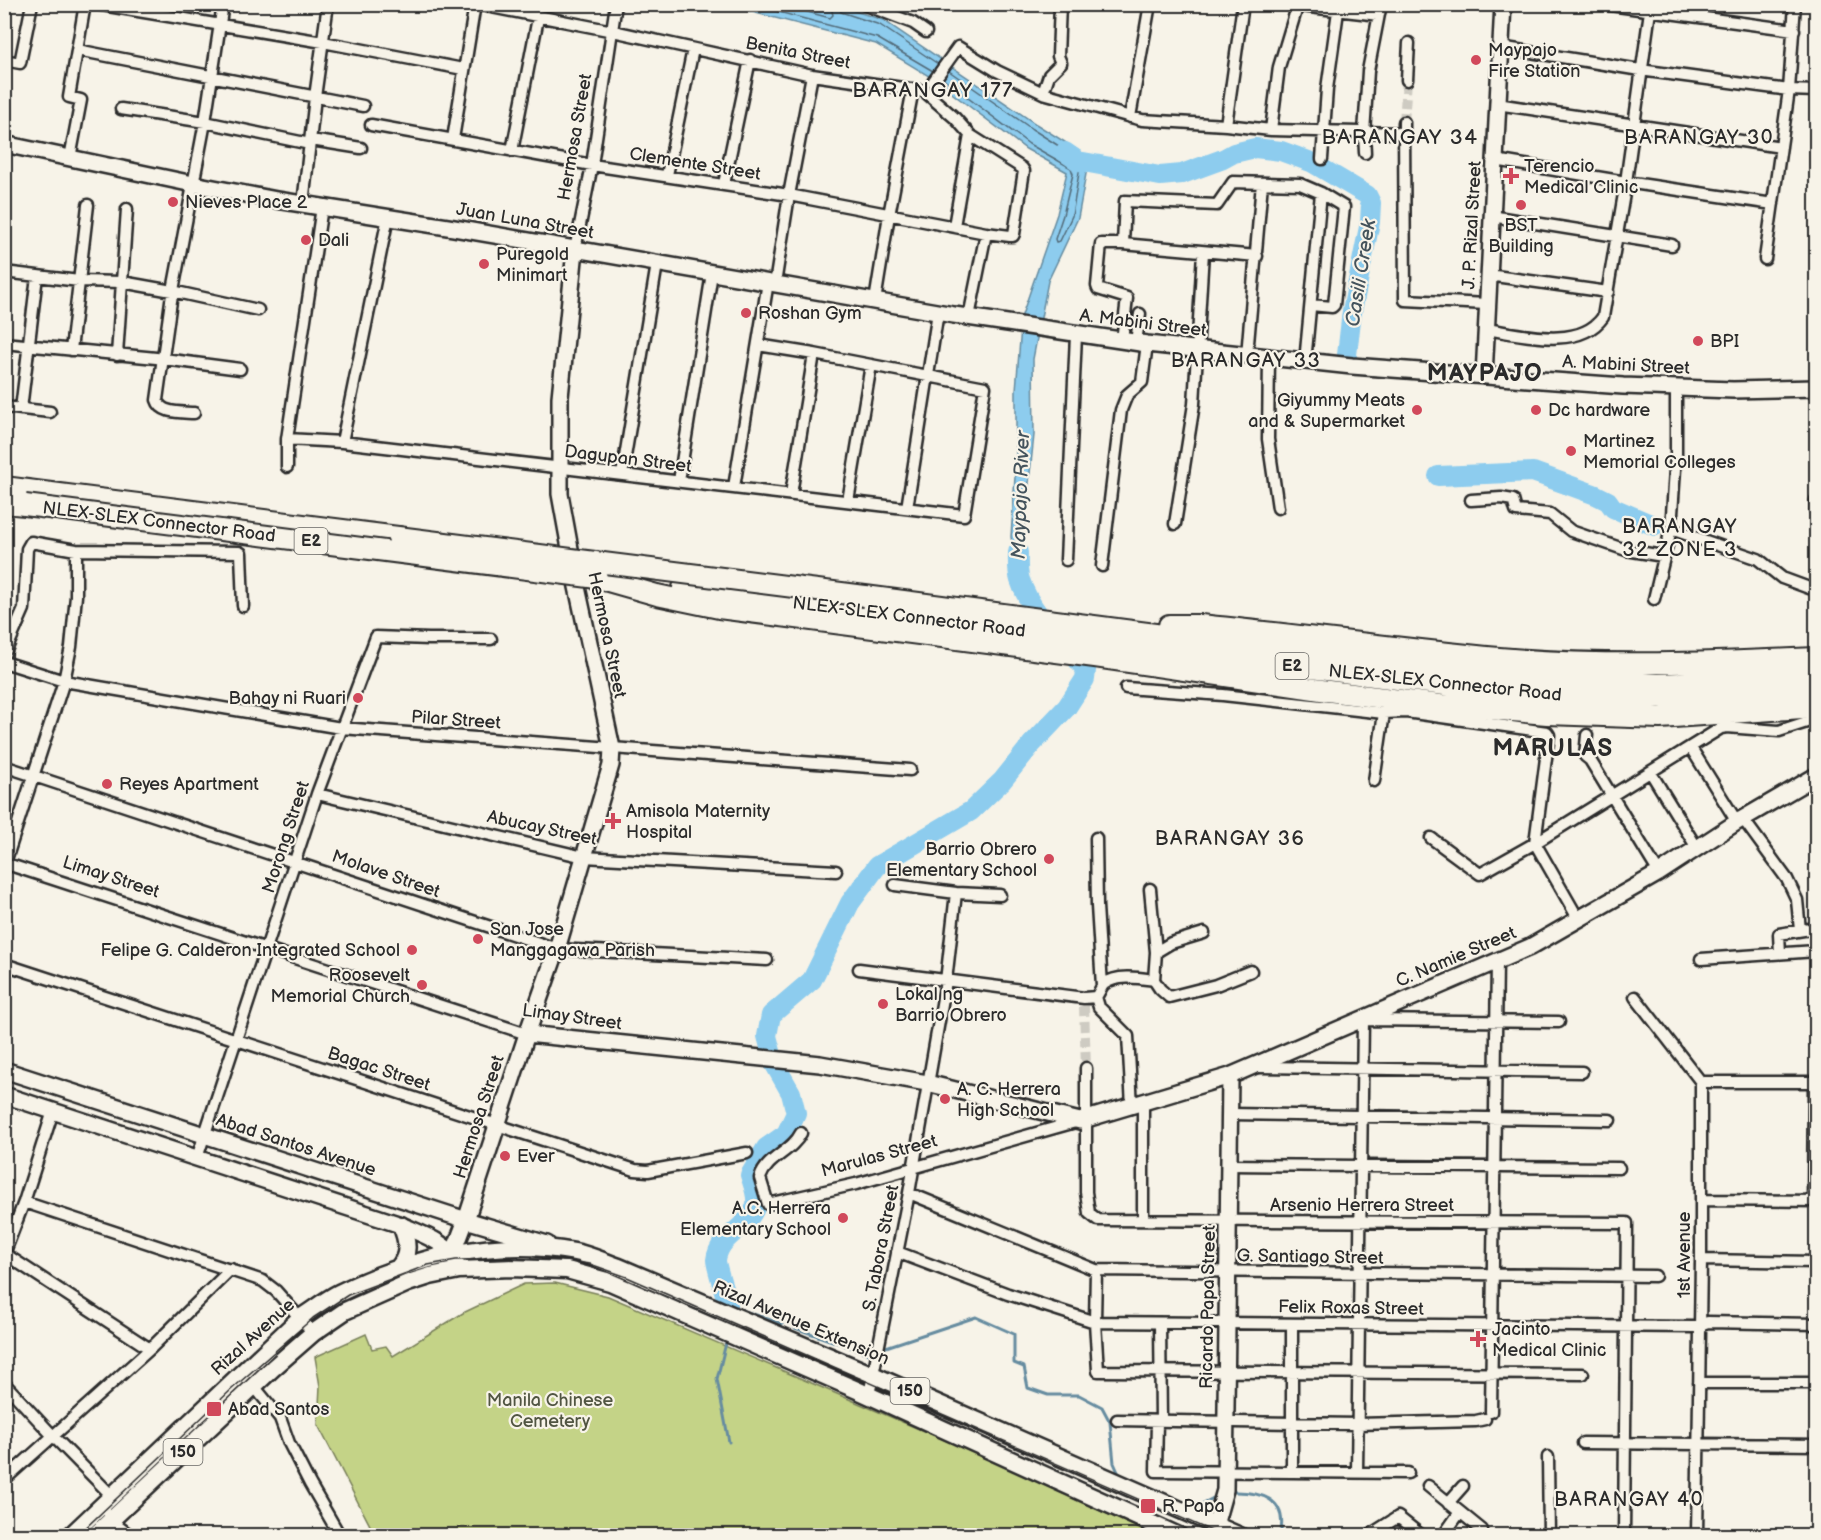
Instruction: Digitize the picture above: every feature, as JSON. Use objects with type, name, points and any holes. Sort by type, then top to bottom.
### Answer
[{"type":"highway","name":"NLEX-SLEX Connector Road","points":[[4,487],[1390,664],[1540,679],[1658,684],[1816,677]]},
{"type":"highway","name":"NLEX-SLEX Connector Road","points":[[4,503],[1492,691],[1550,696],[1615,697],[1770,695],[1816,691]]},
{"type":"highway","points":[[597,578],[657,595],[720,608],[1095,657],[1328,692],[1440,705],[1547,714],[1660,718],[1816,707]]},
{"type":"highway","points":[[1106,627],[1200,626],[1499,658],[1659,664],[1816,658]]},
{"type":"highway","points":[[1770,695],[1816,697]]},
{"type":"main road","points":[[398,1268],[406,1256],[407,1249],[401,1226]]},
{"type":"main road","name":"Rizal Avenue","points":[[94,1536],[108,1507],[300,1318],[337,1294],[398,1268],[426,1259],[453,1254],[494,1248],[536,1247],[577,1252]]},
{"type":"main road","name":"Rizal Avenue Extension","points":[[577,1252],[875,1367],[1214,1530],[1240,1536]]},
{"type":"main road","name":"Rizal Avenue","points":[[70,1536],[254,1386],[313,1333],[345,1311],[408,1283],[459,1270],[511,1268],[567,1270],[610,1282],[869,1395]]},
{"type":"main road","name":"150","points":[[869,1395],[1179,1536]]},
{"type":"street","points":[[4,60],[21,63],[32,4]]},
{"type":"street","points":[[70,158],[81,100],[69,97],[85,4]]},
{"type":"street","points":[[96,4],[322,42],[463,69]]},
{"type":"street","points":[[170,17],[172,4]]},
{"type":"street","points":[[194,413],[164,410],[158,405],[172,291],[205,122],[223,4]]},
{"type":"street","points":[[303,204],[328,4]]},
{"type":"street","points":[[453,139],[475,4]]},
{"type":"street","name":"Benita Street","points":[[475,4],[750,60],[812,75],[924,91],[955,118],[970,135],[1024,171],[1013,236]]},
{"type":"street","name":"Hermosa Street","points":[[453,1254],[557,949],[611,765],[612,747],[575,576],[560,494],[560,397],[568,299],[592,165],[616,4]]},
{"type":"street","points":[[863,4],[913,23],[926,32]]},
{"type":"street","points":[[1043,93],[1049,75],[1061,63],[1058,56],[1060,4]]},
{"type":"street","points":[[1130,117],[1150,4]]},
{"type":"street","points":[[1226,125],[1243,4]]},
{"type":"street","points":[[1292,4],[1380,10],[1368,71],[1365,153]]},
{"type":"street","name":"J. P. Rizal Street","points":[[1484,376],[1503,4]]},
{"type":"street","points":[[1602,4],[1651,8],[1794,30]]},
{"type":"street","points":[[1765,259],[1789,90],[1795,4]]},
{"type":"street","points":[[1271,130],[1279,67],[1298,5]]},
{"type":"street","points":[[1322,159],[1327,88],[1338,7]]},
{"type":"street","points":[[1486,329],[1561,339],[1593,328],[1603,317],[1626,182],[1640,70],[1651,8]]},
{"type":"street","points":[[512,151],[538,18]]},
{"type":"street","points":[[1407,80],[1409,43]]},
{"type":"street","points":[[933,82],[958,47],[997,71],[1043,93],[1142,120],[1323,132],[1364,133],[1404,127],[1405,300],[1487,304]]},
{"type":"street","points":[[1500,47],[1640,70],[1816,92]]},
{"type":"street","points":[[667,175],[693,49]]},
{"type":"street","points":[[77,50],[363,106]]},
{"type":"street","points":[[724,184],[750,60]]},
{"type":"street","points":[[734,487],[758,345],[812,75]]},
{"type":"street","points":[[875,301],[913,89]]},
{"type":"street","points":[[1497,104],[1781,147]]},
{"type":"street","points":[[121,109],[311,142],[361,148]]},
{"type":"street","name":"Clemente Street","points":[[371,125],[592,165],[789,195],[1013,236]]},
{"type":"street","points":[[954,226],[970,135]]},
{"type":"street","name":"Juan Luna Street","points":[[4,144],[193,184],[303,204],[1040,329]]},
{"type":"street","points":[[1495,160],[1773,204]]},
{"type":"street","points":[[1123,244],[1124,202],[1217,205],[1233,182],[1300,184],[1342,206],[1345,212],[1334,305],[1332,307],[1311,305]]},
{"type":"street","points":[[1247,355],[1262,183]]},
{"type":"street","points":[[1305,362],[1321,193]]},
{"type":"street","points":[[70,350],[88,204]]},
{"type":"street","points":[[287,466],[287,439],[322,207]]},
{"type":"street","points":[[117,355],[127,209]]},
{"type":"street","points":[[1491,216],[1672,245]]},
{"type":"street","points":[[342,442],[388,217]]},
{"type":"street","points":[[969,317],[986,232]]},
{"type":"street","points":[[1102,566],[1121,410],[1127,396],[1142,382],[1127,298],[1101,290],[1097,286],[1101,244],[1257,256]]},
{"type":"street","points":[[1175,524],[1194,404],[1203,252]]},
{"type":"street","points":[[622,475],[657,264]]},
{"type":"street","points":[[4,272],[79,281],[122,282],[258,310]]},
{"type":"street","points":[[679,481],[712,273]]},
{"type":"street","points":[[1488,275],[1608,292]]},
{"type":"street","points":[[21,409],[37,276]]},
{"type":"street","points":[[907,508],[938,312]]},
{"type":"street","points":[[1135,342],[1140,314]]},
{"type":"street","name":"A. Mabini Street","points":[[1040,329],[1347,366],[1623,386],[1733,390],[1816,389]]},
{"type":"street","points":[[1066,560],[1076,334]]},
{"type":"street","points":[[4,343],[240,369]]},
{"type":"street","points":[[758,345],[928,376]]},
{"type":"street","points":[[791,494],[814,354]]},
{"type":"street","points":[[1269,358],[1267,429],[1278,508]]},
{"type":"street","points":[[848,501],[871,364]]},
{"type":"street","name":"Dagupan Street","points":[[287,439],[342,442],[964,515],[985,387],[928,376]]},
{"type":"street","points":[[1654,599],[1662,556],[1671,529],[1676,454],[1676,388]]},
{"type":"street","points":[[4,407],[50,412]]},
{"type":"street","points":[[1471,500],[1501,498],[1513,500],[1516,512],[1550,514],[1571,531],[1626,550],[1662,556]]},
{"type":"street","points":[[1816,500],[1816,512]]},
{"type":"street","points":[[1671,529],[1758,559],[1782,578],[1816,590]]},
{"type":"street","points":[[4,655],[24,609],[29,543],[76,550],[240,552],[243,606]]},
{"type":"street","points":[[5,864],[64,681],[71,647],[76,596],[76,550]]},
{"type":"street","name":"Morong Street","points":[[197,1158],[317,794],[376,637],[491,639]]},
{"type":"street","name":"Pilar Street","points":[[4,662],[64,681],[341,728],[910,770]]},
{"type":"street","points":[[1126,688],[1222,695],[1384,713],[1407,712],[1547,732],[1548,743],[1535,843],[1579,920]]},
{"type":"street","points":[[1374,781],[1384,713]]},
{"type":"street","points":[[1431,838],[1478,874],[1535,843],[1724,727],[1779,731],[1816,719]]},
{"type":"street","points":[[1587,735],[1586,756],[1659,873]]},
{"type":"street","points":[[1690,748],[1740,820],[1787,879],[1797,900],[1800,930]]},
{"type":"street","name":"Molave Street","points":[[4,766],[557,949],[767,960]]},
{"type":"street","points":[[1651,773],[1697,848]]},
{"type":"street","name":"C. Namie Street","points":[[1083,1120],[1254,1067],[1530,947],[1659,873],[1740,820],[1816,776]]},
{"type":"street","name":"Abucay Street","points":[[317,794],[584,857],[836,871]]},
{"type":"street","points":[[859,969],[1084,1002],[1096,997],[1102,986],[1096,838]]},
{"type":"street","name":"Limay Street","points":[[5,864],[527,1034],[808,1063],[927,1083],[1083,1120]]},
{"type":"street","points":[[895,885],[1000,896]]},
{"type":"street","points":[[1150,889],[1156,952],[1154,980],[1169,997],[1216,985],[1251,971]]},
{"type":"street","name":"S. Tabora Street","points":[[869,1395],[909,1193],[946,981],[956,893]]},
{"type":"street","points":[[1780,953],[1779,934],[1816,927]]},
{"type":"street","points":[[1156,952],[1171,943],[1204,933]]},
{"type":"street","points":[[1701,959],[1816,951]]},
{"type":"street","points":[[1117,1420],[1358,1424],[1476,1421],[1488,1416],[1493,1276],[1497,961]]},
{"type":"street","name":"Bagac Street","points":[[4,964],[640,1171],[747,1153]]},
{"type":"street","points":[[1102,986],[1115,979],[1137,977],[1154,980]]},
{"type":"street","points":[[1096,997],[1099,1007],[1128,1036],[1138,1104],[1143,1219]]},
{"type":"street","points":[[1635,997],[1701,1082],[1815,1082],[1815,1201],[1701,1200]]},
{"type":"street","points":[[1358,1472],[1363,1020],[1559,1022]]},
{"type":"street","points":[[1254,1067],[1582,1072]]},
{"type":"street","points":[[1083,1120],[1086,1068]]},
{"type":"street","name":"Abad Santos Avenue","points":[[4,1070],[466,1220],[577,1252]]},
{"type":"street","name":"Ricardo Papa Street","points":[[1214,1530],[1225,1490],[1230,1076]]},
{"type":"street","name":"1st Avenue","points":[[1697,1536],[1701,1324],[1701,1082]]},
{"type":"street","points":[[4,1095],[401,1226],[453,1254],[459,1270]]},
{"type":"street","points":[[53,1111],[5,1254],[150,1349]]},
{"type":"street","points":[[1230,1114],[1610,1120]]},
{"type":"street","name":"Marulas Street","points":[[801,1133],[798,1140],[771,1161],[761,1174],[760,1178],[768,1204],[856,1184],[1083,1120]]},
{"type":"street","name":"Arsenio Herrera Street","points":[[1083,1120],[1088,1209],[1091,1217],[1098,1220],[1627,1223],[1626,1276]]},
{"type":"street","points":[[1229,1165],[1619,1168]]},
{"type":"street","name":"G. Santiago Street","points":[[909,1193],[1096,1270],[1654,1276]]},
{"type":"street","points":[[24,1202],[263,1281],[276,1291],[313,1333]]},
{"type":"street","name":"Felix Roxas Street","points":[[897,1252],[1008,1294],[1095,1322],[1694,1327],[1708,1322],[1816,1324]]},
{"type":"street","points":[[1701,1260],[1816,1262]]},
{"type":"street","points":[[4,1480],[150,1349],[231,1269]]},
{"type":"street","points":[[1096,1270],[1097,1369],[1101,1372],[1583,1374]]},
{"type":"street","points":[[1624,1536],[1626,1276]]},
{"type":"street","points":[[1160,1323],[1156,1471],[1408,1473]]},
{"type":"street","points":[[1292,1324],[1292,1471]]},
{"type":"street","points":[[4,1383],[53,1436],[108,1507],[119,1527],[130,1536]]},
{"type":"street","points":[[1699,1383],[1816,1383]]},
{"type":"street","points":[[254,1386],[280,1418],[289,1443],[339,1536]]},
{"type":"street","points":[[1583,1443],[1816,1445]]},
{"type":"street","points":[[1548,1457],[1549,1536]]},
{"type":"street","points":[[1428,1486],[1482,1530]]},
{"type":"street","points":[[1448,1503],[1463,1486]]},
{"type":"street","points":[[1443,1536],[1460,1512]]},
{"type":"street","points":[[1368,1536],[1398,1517],[1422,1536]]},
{"type":"green space","name":"Manila Chinese Cemetery","points":[[555,1283],[608,1296],[968,1450],[1153,1535],[375,1535],[318,1425],[320,1386],[315,1357],[366,1334],[372,1349],[386,1346],[393,1356],[463,1313],[524,1284]]},
{"type":"water","points":[[725,5],[836,5],[883,20],[1036,124],[1089,157],[1078,218],[1048,281],[1033,359],[1034,435],[1019,578],[1011,537],[1016,462],[1016,390],[1022,315],[1057,214],[1067,172],[1026,149],[929,76],[876,44]]},
{"type":"waterway","name":"Casili Creek","points":[[1065,152],[1078,161],[1160,176],[1182,174],[1234,153],[1255,148],[1281,151],[1311,162],[1367,195],[1371,203],[1370,222],[1352,311],[1347,355]]},
{"type":"waterway","name":"Casili Creek","points":[[1438,476],[1533,472],[1596,495],[1608,501],[1613,508],[1655,526]]},
{"type":"waterway","name":"Maypajo River","points":[[772,1055],[767,1036],[771,1015],[812,980],[850,903],[877,866],[971,811],[1002,781],[1031,745],[1067,707],[1085,679],[1086,670],[1040,617],[1025,593],[1019,577],[1018,552]]},
{"type":"waterway","name":"Maypajo River","points":[[728,1305],[716,1264],[718,1251],[755,1208],[755,1192],[750,1175],[766,1148],[786,1134],[796,1113],[791,1093],[774,1063]]},
{"type":"waterway","points":[[733,1307],[782,1324]]},
{"type":"waterway","points":[[880,1349],[976,1317],[1014,1334],[1014,1363],[1024,1367],[1028,1388],[1048,1395],[1079,1395],[1102,1407],[1110,1422],[1114,1463],[1122,1476]]},
{"type":"waterway","points":[[795,1328],[870,1354],[874,1352]]},
{"type":"waterway","points":[[726,1343],[717,1379],[729,1442]]},
{"type":"waterway","points":[[1230,1492],[1252,1493],[1270,1499],[1280,1513],[1282,1523],[1280,1536]]},
{"type":"waterway","points":[[1190,1506],[1196,1507],[1217,1496]]},
{"type":"tunnel","points":[[1404,122],[1407,80]]},
{"type":"tunnel","points":[[1084,1006],[1086,1068]]},
{"type":"tram line","points":[[77,1536],[232,1389],[313,1318],[348,1295],[428,1265],[456,1260],[551,1259],[590,1264],[627,1277],[1223,1536]]},
{"type":"place","name":"Maypajo Fire Station","points":[[1476,60]]},
{"type":"place","name":"Terencio Medical Clinic","points":[[1511,176]]},
{"type":"place","name":"Nieves Place 2","points":[[173,202]]},
{"type":"place","name":"BST Building","points":[[1521,205]]},
{"type":"place","name":"Dali","points":[[306,240]]},
{"type":"place","name":"Puregold Minimart","points":[[484,264]]},
{"type":"place","name":"Roshan Gym","points":[[746,313]]},
{"type":"place","name":"BPI","points":[[1698,341]]},
{"type":"place","name":"Giyummy Meats and & Supermarket","points":[[1417,410]]},
{"type":"place","name":"Dc hardware","points":[[1536,410]]},
{"type":"place","name":"Martinez Memorial Colleges","points":[[1571,451]]},
{"type":"place","name":"Bahay ni Ruari","points":[[358,698]]},
{"type":"place","name":"Reyes Apartment","points":[[107,784]]},
{"type":"place","name":"Amisola Maternity Hospital","points":[[613,821]]},
{"type":"place","name":"Barrio Obrero Elementary School","points":[[1049,859]]},
{"type":"place","name":"San Jose Manggagawa Parish","points":[[478,939]]},
{"type":"place","name":"Felipe G. Calderon Integrated School","points":[[412,950]]},
{"type":"place","name":"Roosevelt Memorial Church","points":[[422,985]]},
{"type":"place","name":"Lokal ng Barrio Obrero","points":[[883,1004]]},
{"type":"place","name":"A. C. Herrera High School","points":[[945,1099]]},
{"type":"place","name":"Ever","points":[[505,1156]]},
{"type":"place","name":"A.C. Herrera Elementary School","points":[[843,1218]]},
{"type":"place","name":"Jacinto Medical Clinic","points":[[1478,1339]]},
{"type":"place","name":"Abad Santos","points":[[214,1409]]},
{"type":"place","name":"R. Papa","points":[[1148,1506]]},
{"type":"district","name":"BARANGAY 177","points":[[933,90]]},
{"type":"district","name":"BARANGAY 34","points":[[1400,137]]},
{"type":"district","name":"BARANGAY 30","points":[[1699,138]]},
{"type":"district","name":"BARANGAY 33","points":[[1246,361]]},
{"type":"district","name":"MAYPAJO","points":[[1485,373]]},
{"type":"district","name":"BARANGAY 32 ZONE 3","points":[[1680,538]]},
{"type":"district","name":"MARULAS","points":[[1553,748]]},
{"type":"district","name":"BARANGAY 36","points":[[1230,839]]},
{"type":"district","name":"BARANGAY 40","points":[[1629,1500]]}]
